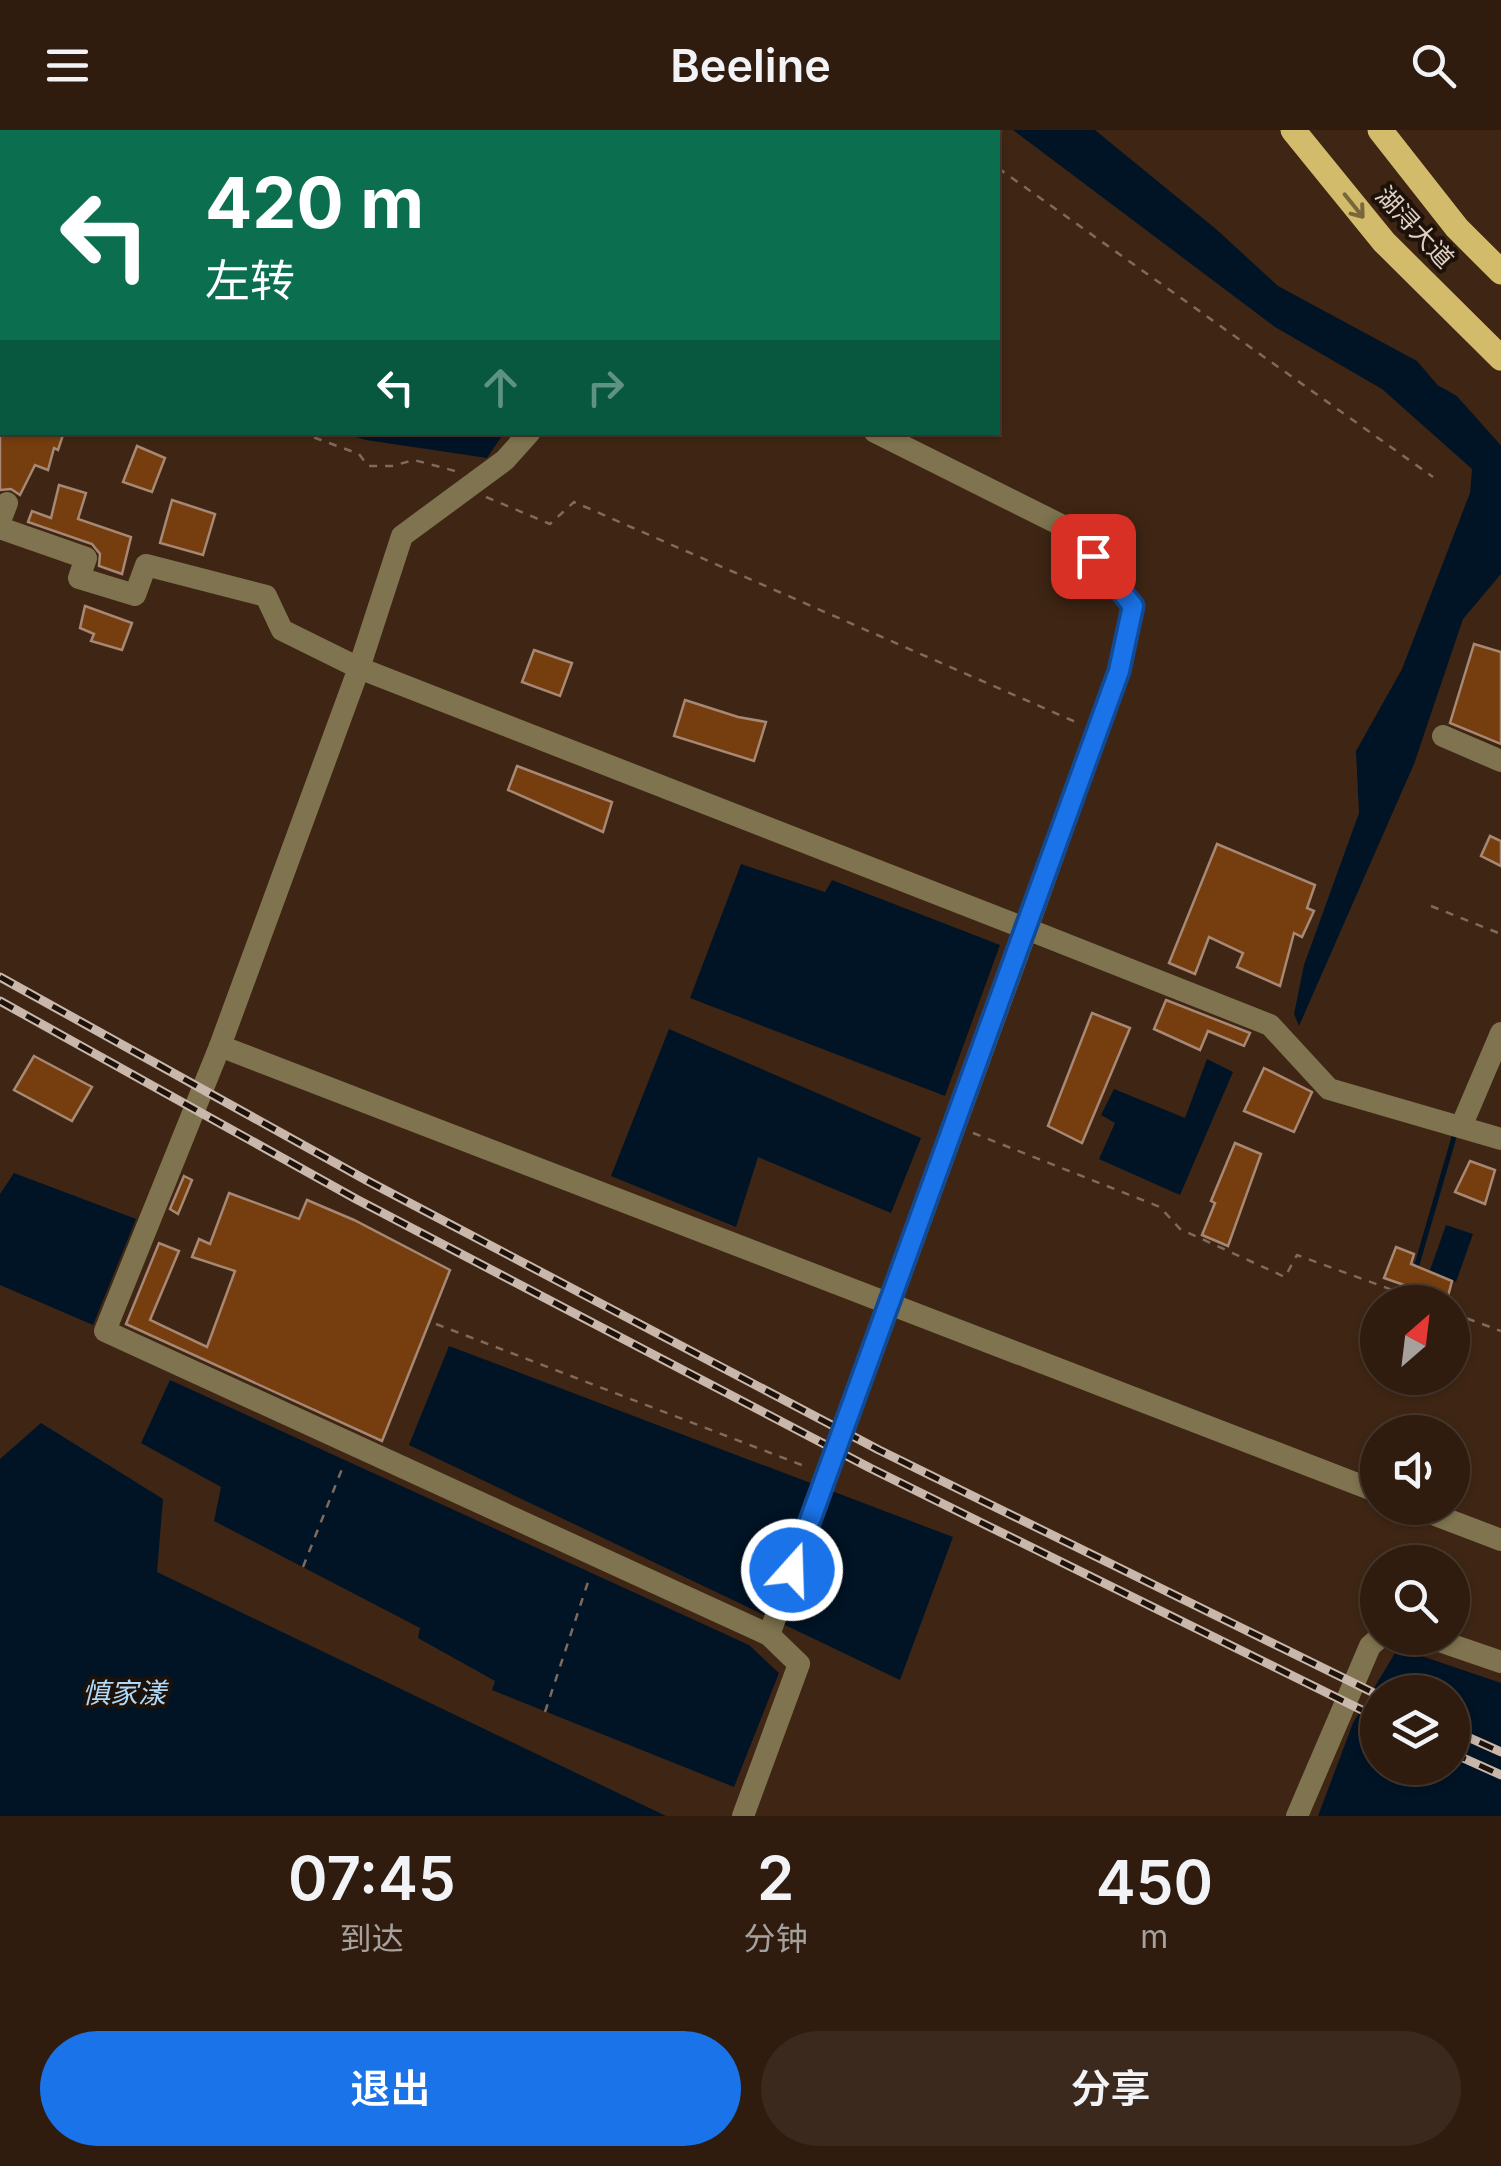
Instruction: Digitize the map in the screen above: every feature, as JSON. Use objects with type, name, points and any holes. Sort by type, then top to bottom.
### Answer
[{"type":"main road","name":"湖浔大道","points":[[1293,130],[1384,242],[1501,358]]},
{"type":"main road","name":"湖浔大道","points":[[1380,130],[1457,228],[1501,272]]},
{"type":"street","points":[[527,435],[505,460],[402,536],[359,668],[220,1046],[105,1331],[769,1634],[798,1664],[744,1816]]},
{"type":"street","points":[[769,1634],[1119,671],[1133,606],[1073,531],[881,435]]},
{"type":"street","points":[[2,517],[86,558],[79,578],[135,595],[146,565],[266,596],[282,630],[359,668],[1270,1024],[1329,1089],[1501,1139]]},
{"type":"street","points":[[1443,736],[1501,760]]},
{"type":"street","points":[[1461,1127],[1501,1033]]},
{"type":"street","points":[[220,1046],[1360,1485]]},
{"type":"street","points":[[1462,1525],[1501,1540]]},
{"type":"street","points":[[1470,1651],[1501,1662]]},
{"type":"street","points":[[1297,1816],[1366,1655]]},
{"type":"path","points":[[1000,169],[1433,476]]},
{"type":"path","points":[[307,435],[360,454],[368,466],[392,466],[414,460],[474,483],[550,524],[574,502],[1097,732]]},
{"type":"path","points":[[1431,906],[1501,934]]},
{"type":"path","points":[[955,1125],[1160,1207],[1180,1229],[1285,1277],[1296,1255],[1378,1285]]},
{"type":"path","points":[[1470,1319],[1501,1330]]},
{"type":"path","points":[[436,1324],[827,1474]]},
{"type":"path","points":[[303,1567],[352,1444]]},
{"type":"path","points":[[545,1712],[596,1556]]},
{"type":"water","points":[[1013,130],[1095,130],[1216,229],[1278,286],[1417,361],[1501,459],[1501,574],[1463,619],[1414,764],[1299,1026],[1294,1014],[1304,965],[1359,813],[1356,751],[1402,669],[1470,493],[1472,469],[1382,389],[1275,327]]},
{"type":"water","points":[[350,435],[503,435],[487,458]]},
{"type":"water","points":[[741,864],[825,892],[832,880],[1000,945],[945,1096],[690,998]]},
{"type":"water","points":[[669,1029],[921,1138],[891,1213],[758,1157],[736,1227],[611,1176]]},
{"type":"water","points":[[1207,1059],[1233,1072],[1180,1195],[1099,1159],[1115,1123],[1101,1115],[1114,1089],[1185,1118]]},
{"type":"water","points":[[14,1173],[136,1219],[93,1325],[0,1285],[0,1194]]},
{"type":"water","points":[[1446,1225],[1473,1234],[1456,1282],[1430,1270]]},
{"type":"water","points":[[449,1346],[953,1537],[900,1680],[409,1445]]},
{"type":"water","points":[[170,1380],[749,1645],[779,1673],[734,1787],[492,1690],[495,1681],[418,1638],[420,1628],[214,1521],[221,1487],[141,1443]]},
{"type":"water","name":"慎家漾","points":[[41,1423],[163,1499],[157,1572],[666,1816],[0,1816],[0,1459]]},
{"type":"water","points":[[1394,1655],[1419,1655],[1501,1683],[1501,1816],[1318,1816],[1360,1711],[1360,1785],[1470,1785],[1470,1675],[1382,1675]]},
{"type":"building","points":[[0,435],[63,435],[58,450],[54,448],[48,470],[35,465],[20,495],[11,489],[0,490]]},
{"type":"building","points":[[137,446],[165,458],[152,492],[123,482]]},
{"type":"building","points":[[59,485],[86,493],[78,519],[131,537],[122,574],[99,566],[100,554],[92,544],[28,522],[32,511],[51,518]]},
{"type":"building","points":[[172,500],[215,514],[203,555],[160,543]]},
{"type":"building","points":[[85,606],[132,623],[122,650],[91,641],[94,634],[80,628]]},
{"type":"building","points":[[1474,644],[1501,652],[1501,744],[1450,723]]},
{"type":"building","points":[[534,650],[572,663],[560,696],[522,682]]},
{"type":"building","points":[[685,700],[766,722],[754,761],[674,736]]},
{"type":"building","points":[[517,766],[612,802],[603,832],[508,790]]},
{"type":"building","points":[[1490,836],[1501,841],[1501,866],[1481,856]]},
{"type":"building","points":[[1217,844],[1315,885],[1307,908],[1314,911],[1302,937],[1294,933],[1280,986],[1237,967],[1243,953],[1209,937],[1195,974],[1169,963]]},
{"type":"building","points":[[1166,1000],[1250,1033],[1244,1046],[1208,1031],[1200,1050],[1154,1029]]},
{"type":"building","points":[[1092,1013],[1130,1028],[1082,1143],[1048,1126]]},
{"type":"building","points":[[34,1056],[92,1087],[72,1121],[14,1090]]},
{"type":"building","points":[[1264,1068],[1312,1092],[1294,1132],[1244,1111]]},
{"type":"building","points":[[1235,1143],[1261,1154],[1228,1246],[1202,1235],[1215,1203],[1211,1201]]},
{"type":"building","points":[[1470,1161],[1495,1170],[1485,1204],[1455,1192]]},
{"type":"building","points":[[184,1176],[192,1180],[178,1214],[170,1209]]},
{"type":"building","points":[[229,1193],[299,1219],[307,1200],[450,1270],[382,1441],[126,1324],[159,1243],[179,1251],[150,1320],[207,1347],[235,1271],[192,1257],[199,1239],[210,1244]]},
{"type":"building","points":[[1396,1247],[1414,1254],[1411,1264],[1452,1281],[1451,1285],[1404,1285],[1384,1278]]},
{"type":"waterway","points":[[1437,395],[1451,403],[1501,459]]},
{"type":"waterway","points":[[1416,1268],[1454,1137]]},
{"type":"railway","points":[[0,977],[366,1180],[879,1450],[1360,1686]]},
{"type":"railway","points":[[0,1001],[356,1199],[870,1468],[1360,1709]]},
{"type":"railway","points":[[1470,1738],[1501,1752]]},
{"type":"railway","points":[[1470,1761],[1501,1775]]},
{"type":"route","points":[[792,1570],[1119,671],[1133,606],[1093,556]]}]
